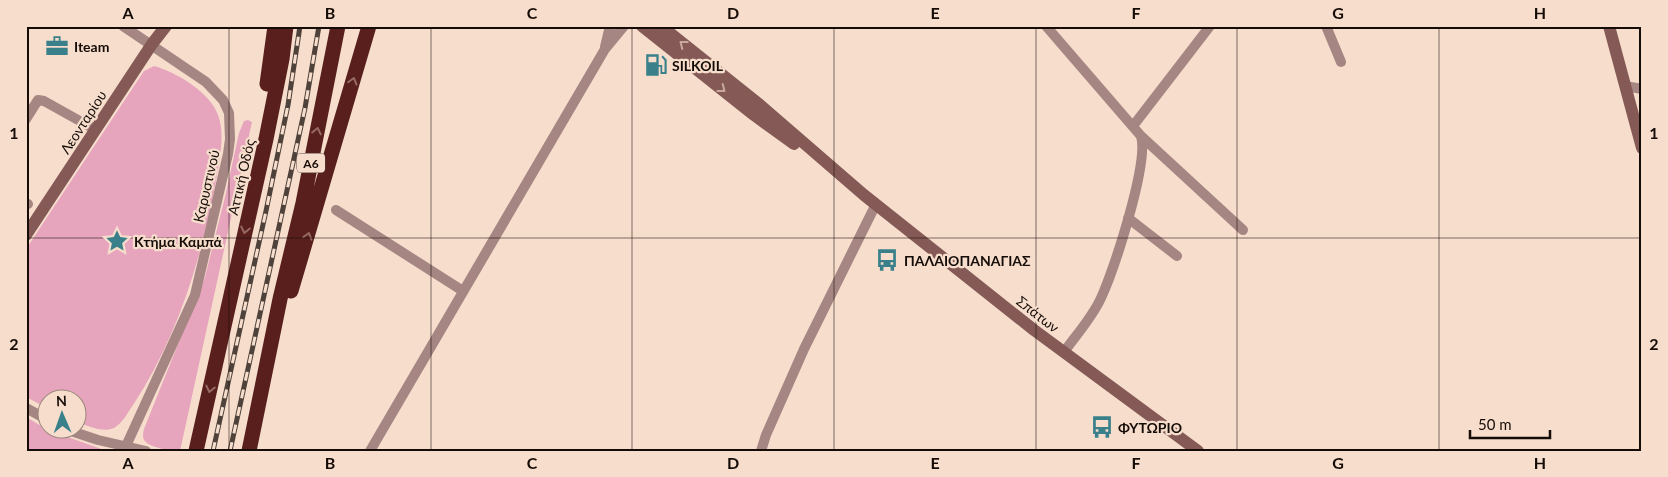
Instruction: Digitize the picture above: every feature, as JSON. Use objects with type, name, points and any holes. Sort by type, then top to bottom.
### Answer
[{"type":"highway","points":[[255,182],[259,138],[275,26]]},
{"type":"highway","name":"Αττική Οδός","points":[[196,451],[270,121],[282,59],[286,26]]},
{"type":"highway","name":"Α6","points":[[249,451],[280,298],[303,203],[338,26]]},
{"type":"highway","points":[[256,423],[289,300],[369,26]]},
{"type":"main road","name":"Λεονταρίου","points":[[26,235],[152,44],[166,26]]},
{"type":"main road","name":"Σπάτων","points":[[642,26],[754,115],[876,204],[1064,352],[1198,451]]},
{"type":"main road","name":"Σπάτων","points":[[661,26],[760,105],[864,195]]},
{"type":"main road","points":[[1610,26],[1642,148]]},
{"type":"street","name":"Καρυστινού","points":[[123,26],[152,44],[206,82],[217,92],[229,112],[230,139],[195,295],[126,446]]},
{"type":"street","points":[[605,49],[610,26]]},
{"type":"street","points":[[370,451],[605,49],[624,26]]},
{"type":"street","points":[[1046,26],[1140,136],[1243,230]]},
{"type":"street","points":[[1133,126],[1210,26]]},
{"type":"street","points":[[1326,26],[1341,62]]},
{"type":"street","points":[[1625,86],[1642,89]]},
{"type":"street","points":[[26,120],[38,100],[44,101],[96,130]]},
{"type":"street","points":[[1064,352],[1100,300],[1116,260],[1143,152],[1140,136]]},
{"type":"street","points":[[761,451],[766,435],[804,349],[876,204]]},
{"type":"street","points":[[336,210],[463,292]]},
{"type":"street","points":[[1128,218],[1177,256]]},
{"type":"street","points":[[26,408],[38,415]]},
{"type":"street","points":[[88,437],[146,451]]},
{"type":"shaded area","name":"Kτήμα Καμπά","points":[[154,66],[163,69],[182,78],[208,98],[220,122],[221,145],[204,235],[187,294],[176,323],[149,379],[133,405],[117,426],[105,430],[88,426],[88,390],[38,390],[38,403],[26,397],[26,249],[144,71]]},
{"type":"shaded area","points":[[244,121],[252,122],[180,451],[167,450],[156,447],[144,440],[144,429],[205,277],[239,133]]},
{"type":"shaded area","points":[[26,417],[38,424],[38,440],[76,440],[107,451],[26,451]]},
{"type":"railway","points":[[213,451],[288,105],[300,26]]},
{"type":"railway","points":[[230,451],[305,108],[319,26]]},
{"type":"place","name":"Iteam","points":[[57,46]]},
{"type":"place","name":"SILKOIL","points":[[656,65]]},
{"type":"place","name":"Kτήμα Καμπά","points":[[117,241]]},
{"type":"place","name":"ΠΑΛΑΙΟΠΑΝΑΓΙΑΣ","points":[[887,260]]},
{"type":"place","name":"ΦΥΤΩΡΙΟ","points":[[1102,427]]}]
